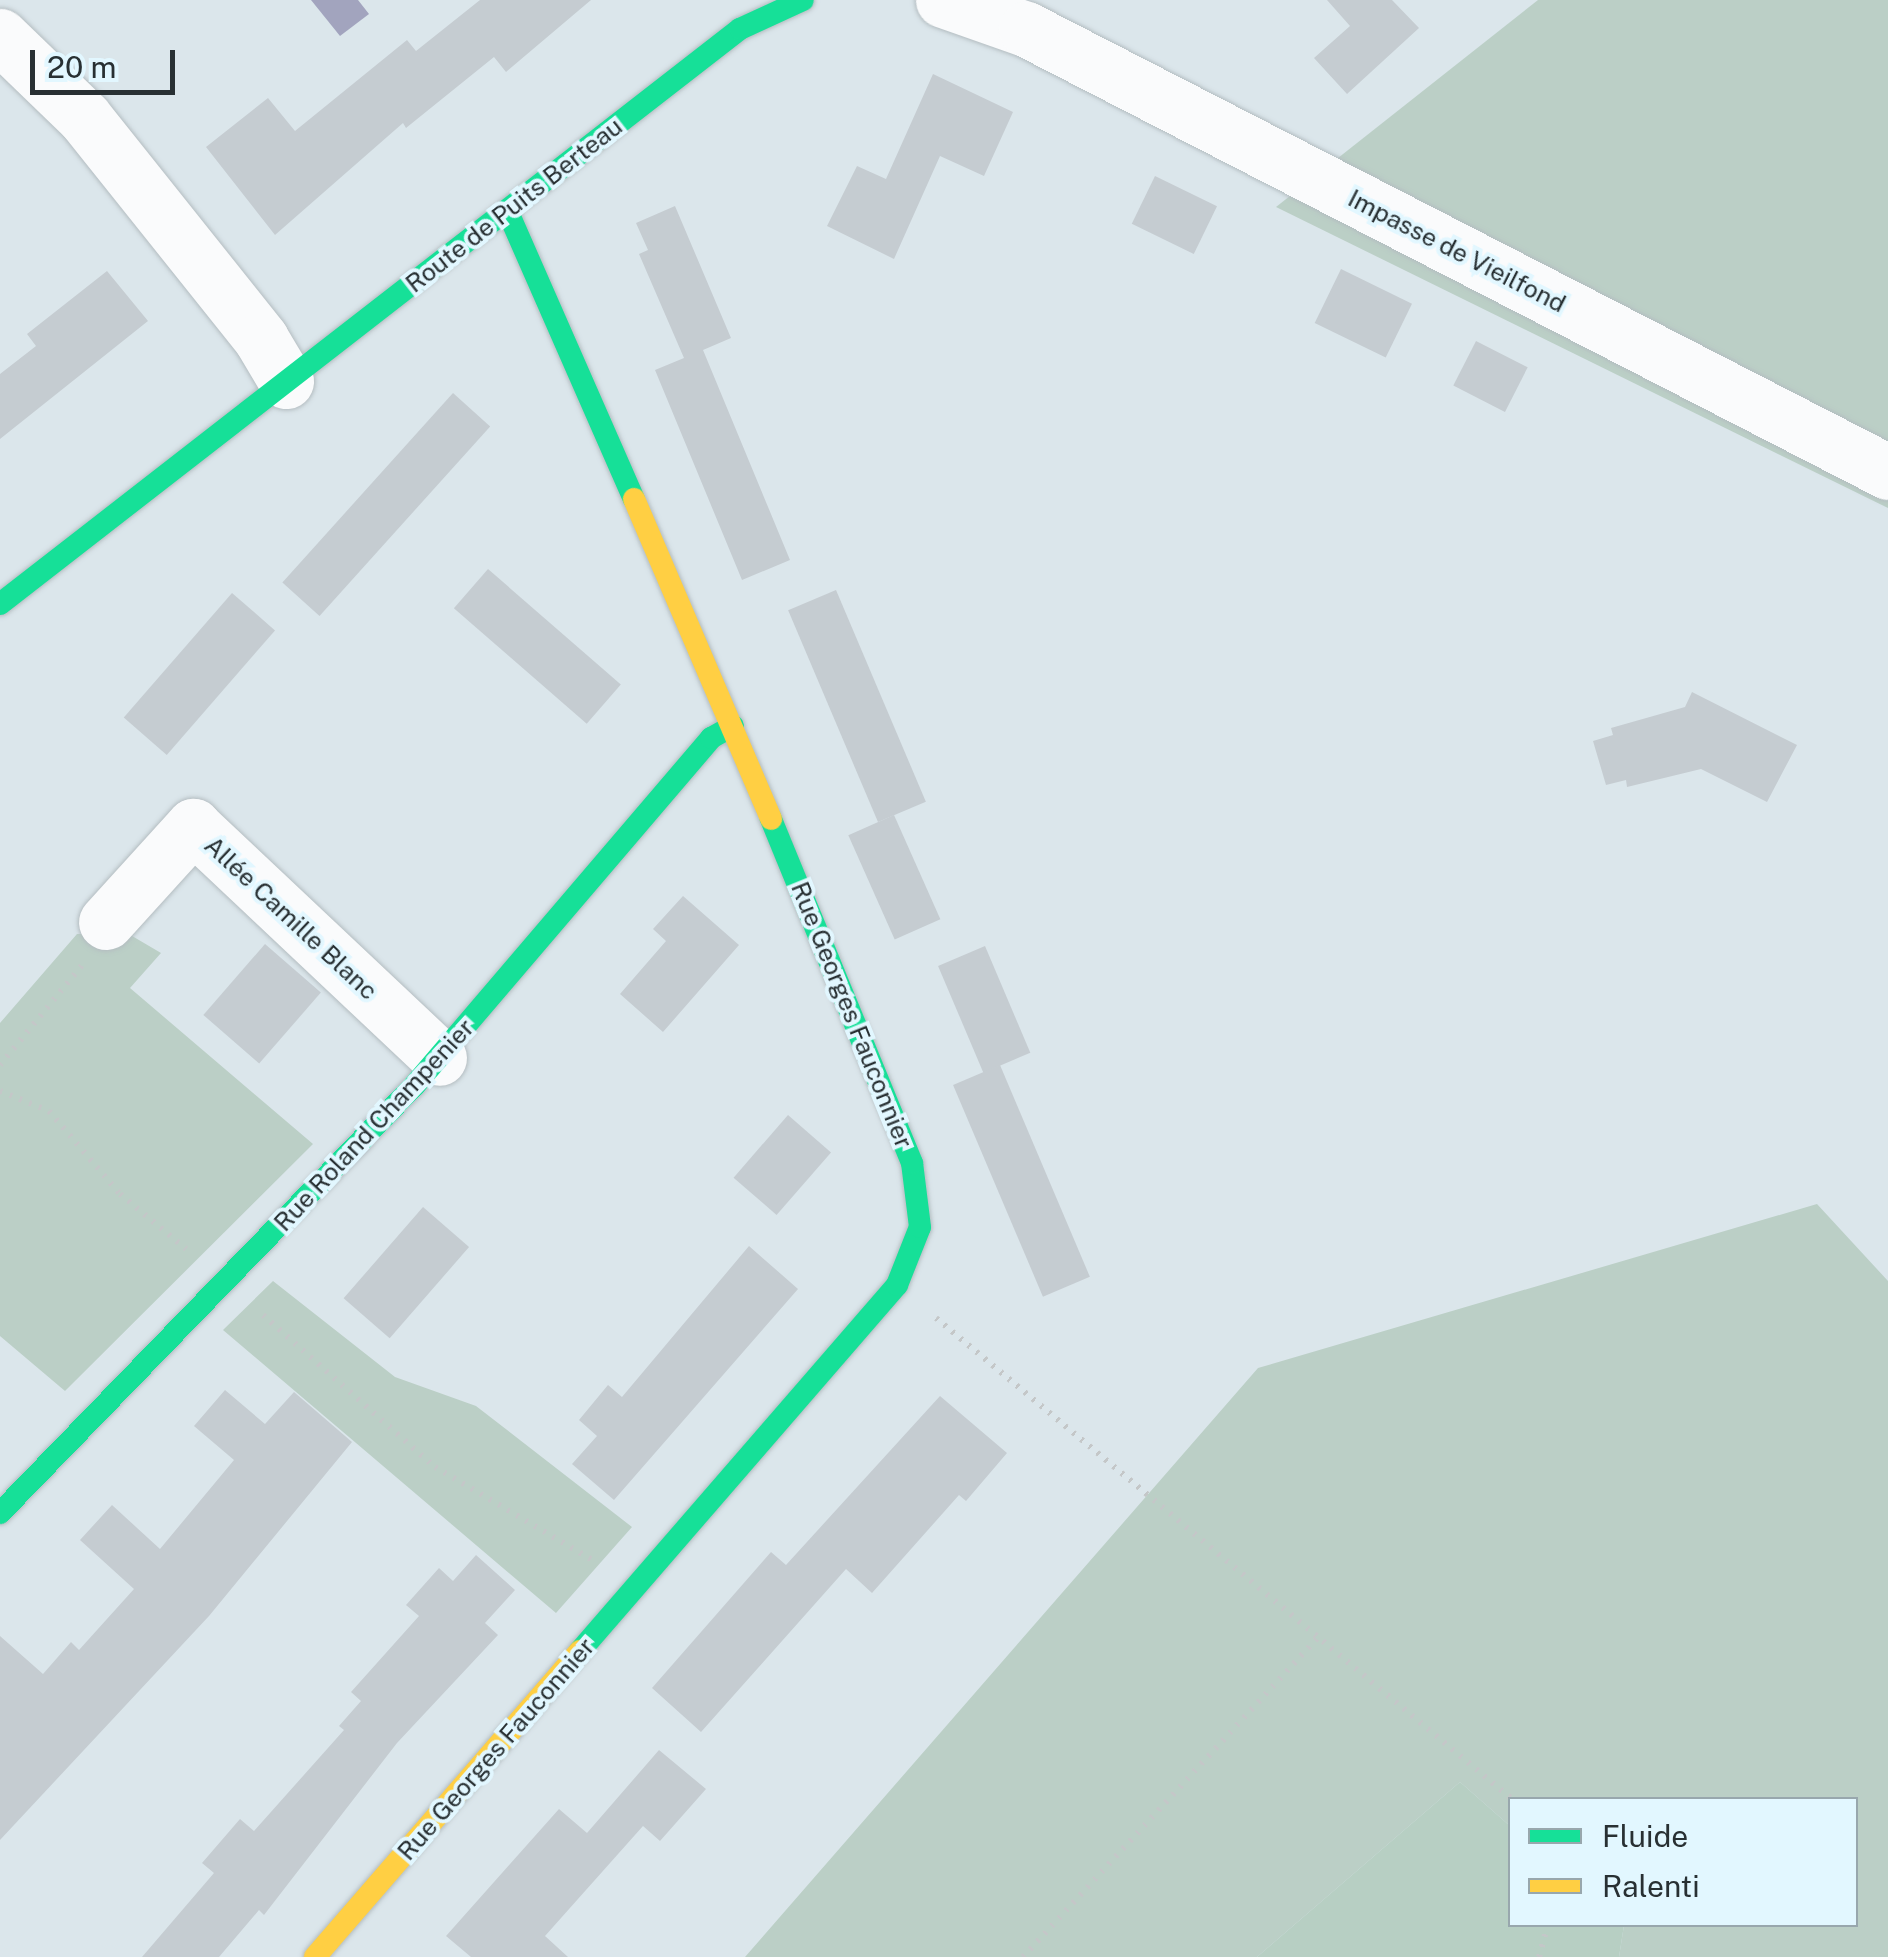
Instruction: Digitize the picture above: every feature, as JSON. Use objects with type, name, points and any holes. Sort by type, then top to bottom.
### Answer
[{"type":"street","name":"Route de Puits Berteau","points":[[740,29],[763,0]]},
{"type":"street","name":"Route de Puits Berteau","points":[[0,604],[740,29],[803,0]]},
{"type":"street","name":"Impasse de Vieilfond","points":[[944,0],[1011,15],[1888,472]]},
{"type":"street","points":[[0,36],[84,118],[260,339],[286,381]]},
{"type":"street","name":"Rue Georges Fauconnier","points":[[315,1957],[897,1285],[920,1227],[912,1163],[733,726],[507,210]]},
{"type":"street","name":"Rue Roland Champenier","points":[[0,1514],[439,1058],[711,738],[733,726]]},
{"type":"street","name":"Allée Camille Blanc","points":[[106,922],[192,826],[439,1058]]},
{"type":"path","points":[[0,1065],[101,942],[106,922]]},
{"type":"path","points":[[0,1091],[49,1110],[120,1194],[226,1282],[434,1467],[590,1556],[618,1610]]},
{"type":"path","points":[[897,1285],[1508,1797]]},
{"type":"path","points":[[1024,1957],[1318,1637]]},
{"type":"path","points":[[1539,1957],[1547,1927]]},
{"type":"green space","points":[[1538,0],[1888,0],[1888,508],[1276,207]]},
{"type":"green space","points":[[127,933],[161,953],[130,988],[313,1144],[65,1391],[0,1336],[0,1023],[77,934]]},
{"type":"green space","points":[[1817,1204],[1888,1281],[1888,1957],[1619,1957],[1624,1927],[1858,1927],[1858,1797],[1508,1797],[1508,1824],[1460,1782],[1257,1957],[745,1957],[1258,1368]]},
{"type":"green space","points":[[273,1281],[395,1377],[476,1406],[632,1527],[556,1613],[223,1330]]},
{"type":"green space","points":[[1460,1782],[1508,1824],[1508,1927],[1624,1927],[1619,1957],[1257,1957]]},
{"type":"water","points":[[311,0],[358,0],[369,14],[340,36]]},
{"type":"building","points":[[480,0],[591,0],[506,72],[494,57],[406,128],[403,123],[275,235],[206,147],[268,98],[295,131],[407,40],[416,51]]},
{"type":"building","points":[[1327,0],[1392,0],[1419,28],[1347,94],[1314,58],[1350,26]]},
{"type":"building","points":[[933,74],[1013,112],[984,176],[940,156],[894,259],[827,226],[857,166],[886,179]]},
{"type":"building","points":[[1155,176],[1217,206],[1194,254],[1132,224]]},
{"type":"building","points":[[675,206],[731,338],[703,350],[790,560],[742,580],[655,370],[684,358],[639,254],[648,250],[636,223]]},
{"type":"building","points":[[1341,269],[1412,304],[1386,358],[1315,323]]},
{"type":"building","points":[[107,271],[148,321],[0,439],[0,374],[36,346],[27,334]]},
{"type":"building","points":[[1476,341],[1528,367],[1505,412],[1453,386]]},
{"type":"building","points":[[453,393],[490,426],[320,616],[282,583]]},
{"type":"building","points":[[488,569],[621,684],[587,724],[454,608]]},
{"type":"building","points":[[836,590],[926,802],[878,822],[788,610]]},
{"type":"building","points":[[232,593],[275,630],[167,755],[124,718]]},
{"type":"building","points":[[1692,692],[1797,745],[1767,802],[1701,769],[1627,787],[1626,780],[1606,785],[1593,741],[1613,735],[1611,728],[1685,707]]},
{"type":"building","points":[[894,815],[940,919],[895,939],[848,835]]},
{"type":"building","points":[[683,896],[739,945],[663,1032],[620,994],[666,941],[653,929]]},
{"type":"building","points":[[265,944],[321,993],[259,1063],[203,1015]]},
{"type":"building","points":[[985,946],[1030,1053],[983,1073],[938,966]]},
{"type":"building","points":[[1000,1065],[1090,1277],[1043,1297],[953,1085]]},
{"type":"building","points":[[788,1115],[831,1152],[777,1215],[734,1178]]},
{"type":"building","points":[[423,1207],[469,1247],[390,1338],[344,1298]]},
{"type":"building","points":[[749,1246],[798,1289],[614,1500],[572,1464],[597,1436],[579,1420],[608,1385],[622,1397]]},
{"type":"building","points":[[225,1390],[265,1424],[294,1392],[352,1442],[209,1616],[0,1840],[0,1636],[43,1674],[71,1642],[79,1650],[134,1589],[80,1540],[112,1505],[160,1549],[234,1460],[194,1426]]},
{"type":"building","points":[[940,1396],[1007,1453],[966,1501],[959,1495],[872,1593],[846,1569],[701,1732],[652,1688],[771,1552],[786,1565]]},
{"type":"building","points":[[476,1555],[515,1590],[485,1623],[498,1635],[397,1743],[264,1915],[259,1910],[219,1957],[142,1957],[214,1873],[202,1863],[240,1819],[254,1831],[344,1730],[339,1726],[361,1701],[351,1692],[419,1616],[406,1605],[439,1568],[453,1581]]},
{"type":"building","points":[[659,1750],[706,1789],[660,1841],[643,1826],[545,1936],[568,1957],[471,1957],[446,1936],[559,1809],[587,1833]]},
{"type":"traffic: fast","points":[[0,604],[740,29],[803,0]]},
{"type":"traffic: fast","points":[[507,210],[634,499]]},
{"type":"traffic: fast","points":[[0,1513],[414,1086],[711,738],[733,726]]},
{"type":"traffic: fast","points":[[580,1651],[897,1285],[920,1227],[912,1163],[771,819]]},
{"type":"traffic: slow","points":[[634,499],[771,819]]},
{"type":"traffic: slow","points":[[315,1957],[580,1651]]}]
